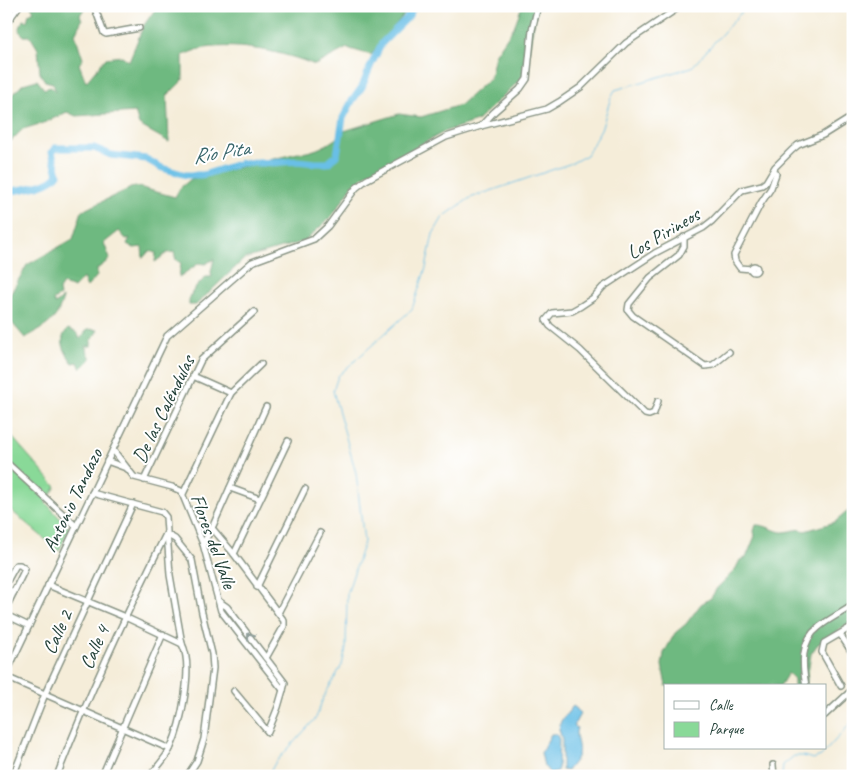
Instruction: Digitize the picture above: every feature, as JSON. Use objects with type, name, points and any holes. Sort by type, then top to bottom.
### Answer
[{"type":"street","points":[[6,24],[19,6]]},
{"type":"street","points":[[94,6],[106,34],[139,28]]},
{"type":"street","points":[[482,126],[494,112],[520,89],[527,78],[532,30],[538,6]]},
{"type":"street","points":[[482,126],[546,109],[559,102],[581,87],[626,43],[681,6]]},
{"type":"street","name":"Los Pirineos","points":[[658,401],[654,413],[645,414],[580,350],[550,326],[546,319],[552,313],[572,311],[581,306],[603,287],[655,253],[696,232],[712,221],[742,190],[762,185],[766,182],[778,163],[798,145],[824,135],[842,122],[853,119]]},
{"type":"street","name":"Antonio Tandazo","points":[[6,675],[164,340],[170,333],[252,262],[314,239],[328,226],[356,188],[366,180],[446,137],[482,126]]},
{"type":"street","points":[[752,269],[740,268],[734,261],[734,255],[760,203],[771,188],[776,174],[774,170]]},
{"type":"street","points":[[684,237],[684,246],[679,255],[650,278],[629,304],[628,310],[633,316],[705,366],[713,365],[729,352]]},
{"type":"street","name":"De las Caléndulas","points":[[144,480],[202,359],[254,312]]},
{"type":"street","points":[[183,494],[230,393],[261,364]]},
{"type":"street","points":[[193,376],[230,393]]},
{"type":"street","points":[[203,544],[266,407]]},
{"type":"street","points":[[234,554],[288,441]]},
{"type":"street","name":"Flores del Valle","points":[[112,450],[134,477],[178,489],[183,494],[203,544],[221,611],[283,690]]},
{"type":"street","name":"Flores del Valle","points":[[107,461],[126,468]]},
{"type":"street","points":[[6,462],[76,526]]},
{"type":"street","points":[[230,488],[260,499]]},
{"type":"street","points":[[257,587],[305,489]]},
{"type":"street","points":[[92,493],[162,512],[166,517],[170,575],[182,644],[187,657],[187,679],[181,714],[170,750],[150,776]]},
{"type":"street","name":"Calle 2","points":[[14,776],[45,694],[132,504]]},
{"type":"street","points":[[212,528],[284,621],[266,658]]},
{"type":"street","points":[[278,614],[320,533]]},
{"type":"street","points":[[166,534],[171,536],[192,560],[212,654],[213,668],[204,739],[197,761],[187,776]]},
{"type":"street","name":"Calle 4","points":[[57,776],[82,711],[125,616],[166,534]]},
{"type":"street","points":[[6,583],[16,565],[25,569],[6,608]]},
{"type":"street","points":[[48,585],[125,616],[182,644]]},
{"type":"street","points":[[6,589],[14,592]]},
{"type":"street","name":"Flores del Valle","points":[[220,602],[227,607],[284,682],[283,690]]},
{"type":"street","points":[[806,684],[803,658],[811,636],[817,628],[853,605]]},
{"type":"street","points":[[6,615],[29,626]]},
{"type":"street","points":[[841,686],[822,652],[822,648],[824,643],[853,626]]},
{"type":"street","points":[[102,776],[163,634]]},
{"type":"street","points":[[840,634],[853,654]]},
{"type":"street","points":[[6,675],[170,750]]},
{"type":"street","points":[[826,714],[853,689]]},
{"type":"street","points":[[234,691],[268,732],[283,690]]},
{"type":"street","points":[[773,765],[774,776]]},
{"type":"street","points":[[6,773],[14,776]]},
{"type":"green space","points":[[31,6],[86,6],[80,15],[82,20],[75,34],[83,59],[79,64],[86,82],[106,58],[122,56],[129,61],[144,25],[159,6],[277,6],[277,8],[279,6],[411,6],[371,55],[347,48],[315,65],[290,56],[247,48],[205,48],[183,55],[183,80],[167,96],[169,142],[139,125],[135,112],[76,116],[67,112],[46,122],[23,129],[6,146],[6,110],[9,107],[8,100],[23,84],[37,80],[44,89],[51,87],[56,92],[53,83],[45,81],[40,73],[38,49],[30,36],[24,36],[19,31],[23,20],[27,21],[29,14],[34,11]]},
{"type":"green space","points":[[522,6],[537,6],[524,76],[477,121],[446,131],[367,174],[353,185],[332,216],[305,241],[244,259],[196,305],[189,305],[190,297],[194,290],[206,277],[212,277],[211,272],[214,259],[205,264],[199,263],[179,277],[181,263],[176,260],[174,252],[167,253],[155,262],[156,253],[149,251],[143,258],[142,247],[134,248],[127,244],[130,238],[126,239],[119,231],[104,243],[110,259],[97,269],[97,276],[87,287],[83,278],[74,288],[63,284],[59,290],[60,296],[53,300],[55,304],[63,298],[61,306],[54,318],[45,326],[25,338],[6,316],[6,302],[27,265],[73,239],[82,211],[135,186],[175,197],[180,188],[191,179],[317,149],[329,143],[344,131],[399,114],[421,117],[460,105],[490,78],[495,55],[514,27]]},
{"type":"green space","points":[[68,329],[77,333],[80,339],[88,329],[98,330],[91,341],[91,346],[85,346],[91,359],[81,369],[78,362],[73,363],[63,346],[63,337]]},
{"type":"green space","points":[[6,430],[56,487],[45,502],[69,528],[59,551],[6,506]]},
{"type":"green space","points":[[853,507],[853,621],[817,645],[811,654],[806,684],[794,684],[794,679],[788,673],[781,684],[666,684],[662,665],[664,653],[675,633],[686,624],[701,604],[711,598],[717,588],[735,570],[740,560],[746,558],[755,536],[756,525],[787,532],[805,531],[835,522]]},
{"type":"water","points":[[573,706],[580,714],[574,725],[577,728],[578,753],[575,761],[567,771],[562,770],[562,740],[559,729],[561,721]]},
{"type":"water","points":[[551,734],[556,734],[559,739],[558,769],[555,773],[550,773],[544,766],[541,753]]},
{"type":"waterway","name":"Río Pita","points":[[6,192],[42,185],[54,178],[58,174],[52,152],[55,148],[94,148],[111,155],[146,159],[162,168],[186,175],[203,175],[241,163],[298,161],[328,163],[337,155],[343,118],[362,87],[382,43],[408,17],[414,6]]},
{"type":"waterway","points":[[323,698],[342,665],[346,648],[347,594],[364,542],[356,473],[333,391],[338,376],[412,309],[426,268],[433,234],[443,217],[470,198],[572,163],[587,155],[602,127],[615,90],[692,67],[747,6]]},
{"type":"waterway","points":[[268,776],[275,763],[316,718],[323,698]]},
{"type":"waterway","points":[[782,776],[783,765],[794,756],[813,759],[821,756],[853,721]]}]
